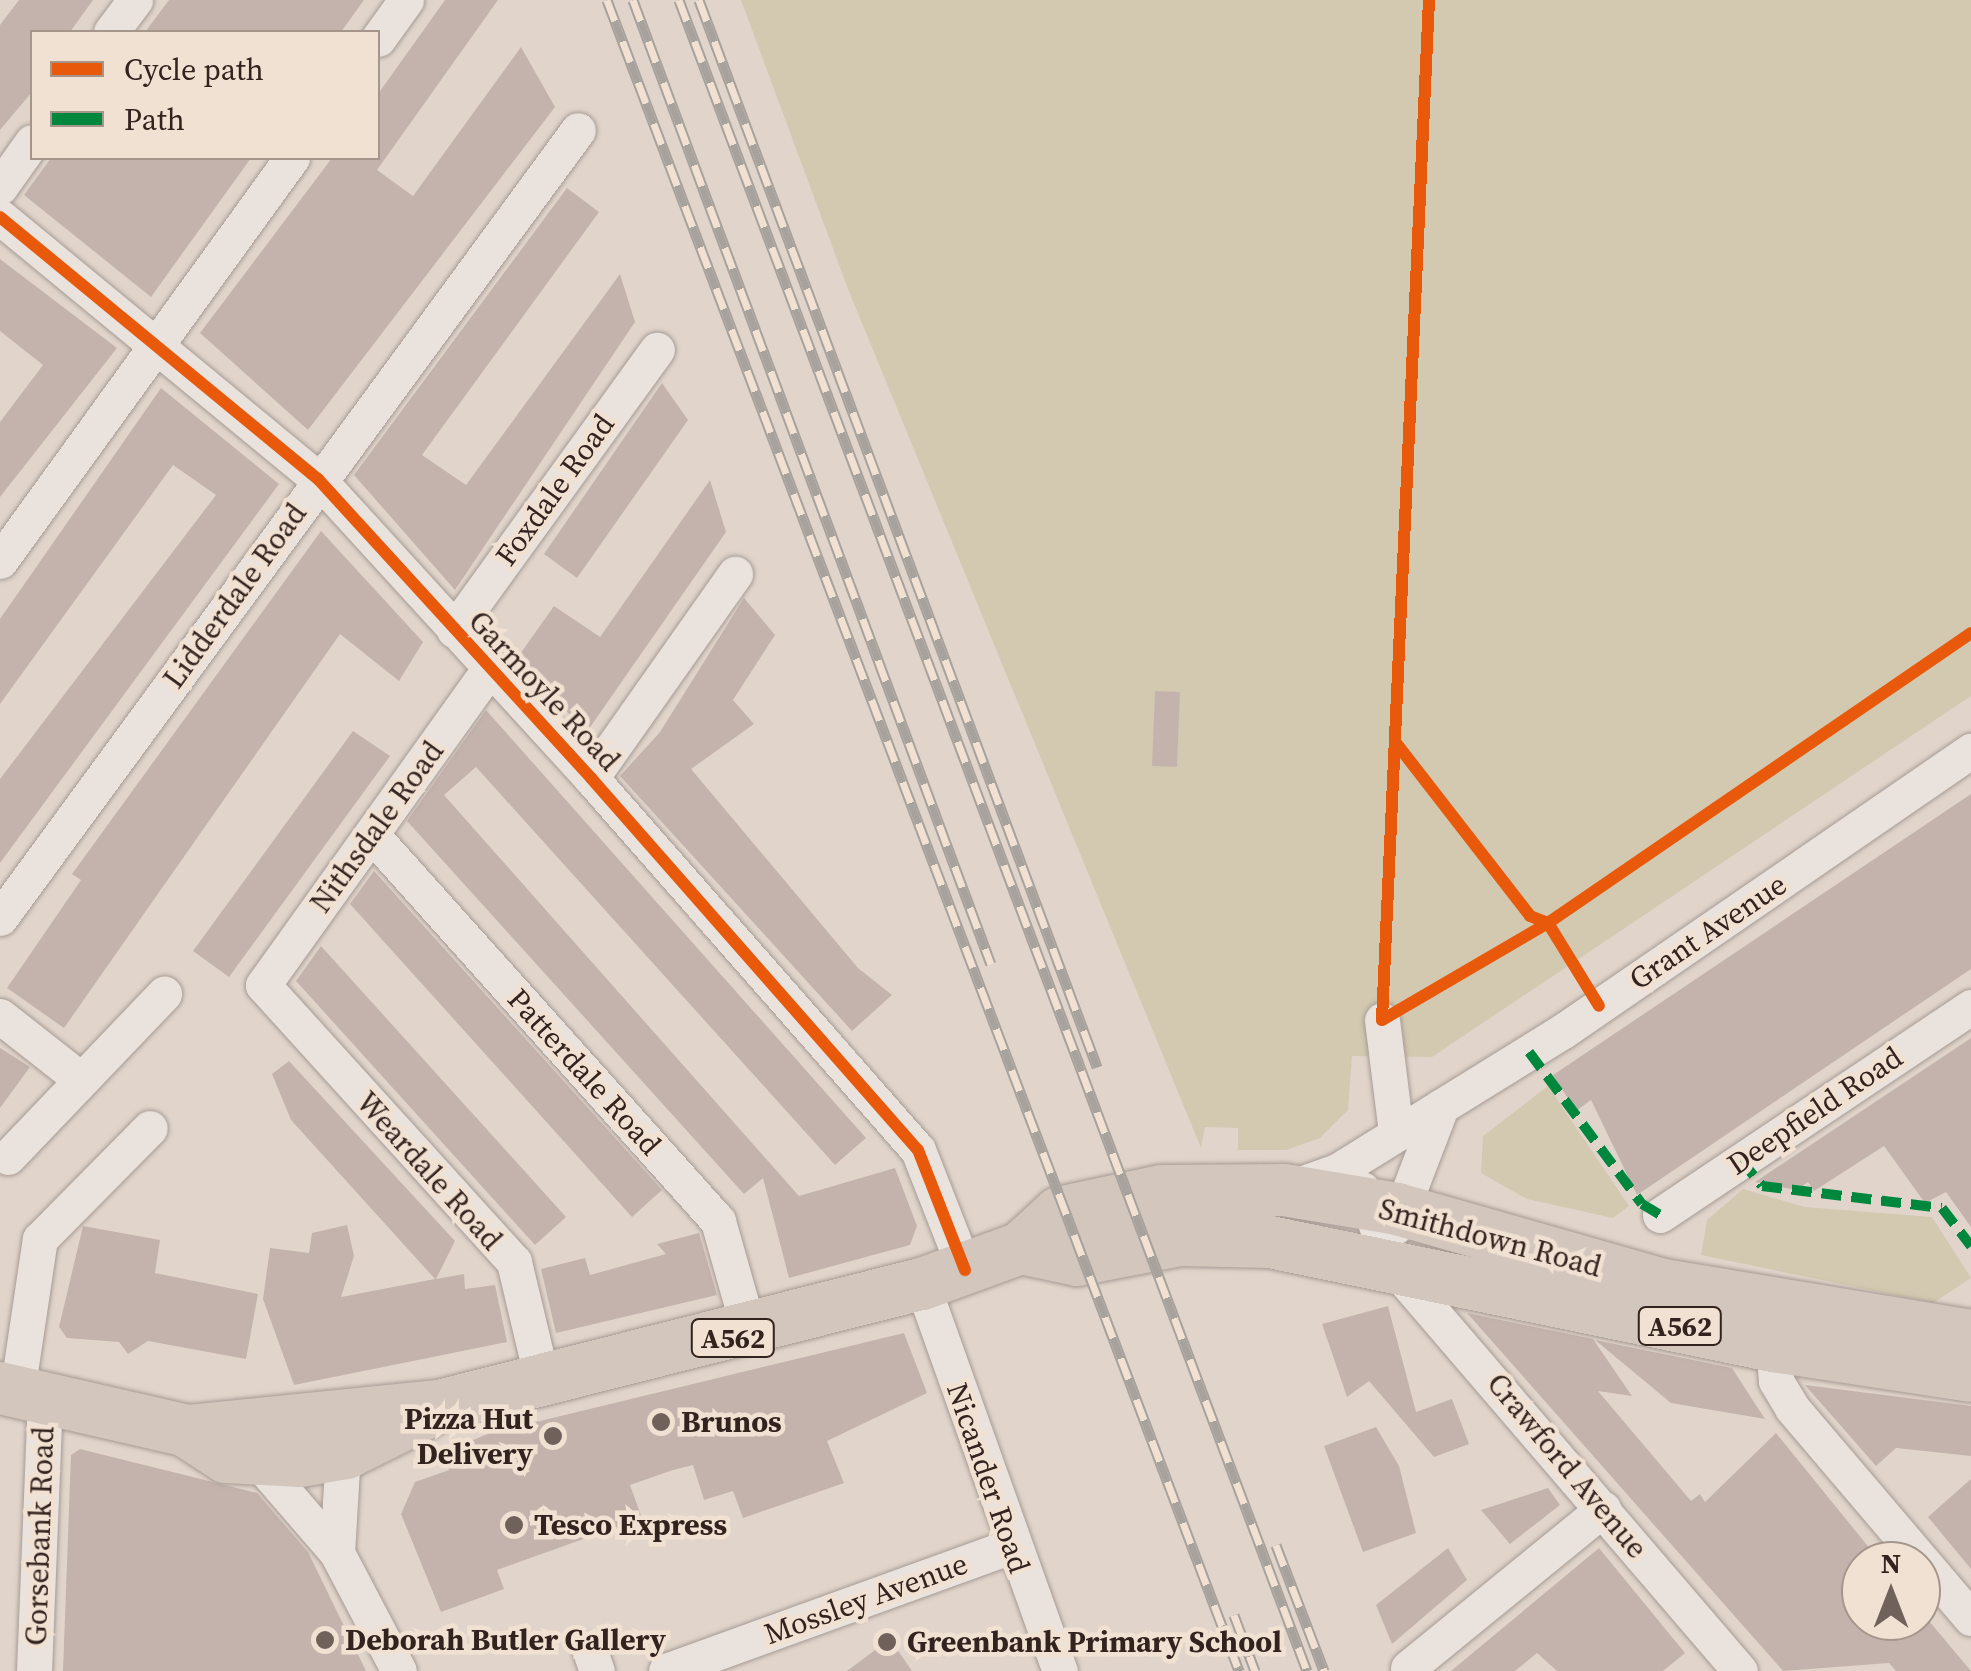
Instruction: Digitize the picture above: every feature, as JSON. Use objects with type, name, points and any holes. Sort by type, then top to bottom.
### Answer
[{"type":"highway","name":"Smithdown Road","points":[[187,1431],[226,1457],[256,1459],[438,1406],[750,1334],[943,1277],[1021,1248],[1059,1213],[1107,1200],[1284,1190],[1374,1188],[1662,1285],[1971,1336]]},
{"type":"highway","name":"Smithdown Road","points":[[1021,1248],[1077,1260],[1224,1239],[1390,1264],[1773,1346],[1971,1376]]},
{"type":"highway","name":"Smithdown Road","points":[[21,1394],[187,1431],[344,1432]]},
{"type":"street","points":[[113,30],[135,0]]},
{"type":"street","points":[[380,37],[406,0]]},
{"type":"street","name":"Lidderdale Road","points":[[0,918],[578,130]]},
{"type":"street","points":[[0,188],[30,145]]},
{"type":"street","points":[[0,561],[291,160]]},
{"type":"street","name":"Garmoyle Road","points":[[0,217],[318,480],[591,778],[918,1150],[943,1277]]},
{"type":"street","name":"Foxdale Road","points":[[454,630],[657,350]]},
{"type":"street","points":[[591,778],[735,574]]},
{"type":"street","name":"Nithsdale Road","points":[[263,985],[490,668]]},
{"type":"street","name":"Grant Avenue","points":[[1374,1188],[1396,1133],[1441,1107],[1971,751]]},
{"type":"street","name":"Patterdale Road","points":[[372,835],[718,1221],[750,1334]]},
{"type":"street","name":"Weardale Road","points":[[263,985],[514,1262],[542,1384]]},
{"type":"street","points":[[8,1157],[164,994]]},
{"type":"street","name":"Deepfield Road","points":[[1660,1215],[1971,1007]]},
{"type":"street","points":[[0,1016],[80,1080]]},
{"type":"street","points":[[1382,1020],[1396,1133]]},
{"type":"street","points":[[1390,1264],[1374,1188],[1441,1107]]},
{"type":"street","name":"Gorsebank Road","points":[[34,1671],[21,1394],[40,1239],[150,1128]]},
{"type":"street","name":"Crawford Avenue","points":[[1390,1264],[1603,1510],[1724,1665]]},
{"type":"street","name":"Nicander Road","points":[[943,1277],[1009,1547],[1060,1671]]},
{"type":"street","points":[[1773,1346],[1776,1381],[1792,1408],[1971,1618]]},
{"type":"street","points":[[338,1553],[344,1432]]},
{"type":"street","points":[[256,1459],[338,1553],[399,1671]]},
{"type":"street","points":[[1408,1668],[1603,1510]]},
{"type":"street","name":"Mossley Avenue","points":[[666,1671],[1009,1547]]},
{"type":"shaded area","points":[[741,0],[1971,0],[1971,696],[1432,1057],[1352,1056],[1348,1110],[1320,1138],[1286,1150],[1238,1150],[1238,1128],[1205,1127],[1201,1148],[848,289]]},
{"type":"shaded area","points":[[1548,1086],[1629,1206],[1613,1218],[1527,1199],[1481,1173],[1483,1136]]},
{"type":"shaded area","points":[[1743,1189],[1805,1207],[1932,1217],[1971,1278],[1933,1303],[1701,1255],[1707,1220]]},
{"type":"building","points":[[19,0],[93,0],[71,30],[30,30],[30,94],[0,130],[0,25]]},
{"type":"building","points":[[169,0],[364,0],[342,30],[146,30]]},
{"type":"building","points":[[445,0],[498,0],[377,170],[413,196],[521,47],[555,107],[308,430],[200,333],[330,160],[380,160],[380,91]]},
{"type":"building","points":[[50,160],[250,160],[151,297],[24,195]]},
{"type":"building","points":[[567,188],[599,212],[422,455],[466,485],[620,274],[635,322],[455,590],[354,475]]},
{"type":"building","points":[[0,259],[117,348],[0,497],[0,422],[43,365],[0,331]]},
{"type":"building","points":[[662,383],[688,420],[577,578],[544,554]]},
{"type":"building","points":[[161,388],[279,484],[0,863],[0,779],[216,495],[173,465],[0,704],[0,619]]},
{"type":"building","points":[[710,480],[726,532],[586,733],[518,657],[554,606],[600,637]]},
{"type":"building","points":[[321,531],[423,642],[399,681],[340,634],[64,1028],[7,988],[81,880],[72,874]]},
{"type":"building","points":[[744,598],[775,635],[733,700],[754,724],[691,769],[858,968],[892,995],[852,1031],[620,776],[660,732]]},
{"type":"building","points":[[1155,691],[1180,692],[1177,767],[1152,766]]},
{"type":"building","points":[[486,710],[866,1138],[835,1165],[476,767],[444,795],[799,1196],[895,1168],[917,1226],[910,1245],[789,1278],[763,1178],[744,1194],[407,821]]},
{"type":"building","points":[[353,731],[390,756],[229,977],[193,951]]},
{"type":"building","points":[[1971,794],[1971,969],[1637,1195],[1591,1100],[1576,1111],[1553,1075]]},
{"type":"building","points":[[374,871],[662,1190],[632,1217],[350,904]]},
{"type":"building","points":[[321,946],[566,1217],[535,1245],[296,981]]},
{"type":"building","points":[[1971,1038],[1971,1227],[1946,1192],[1925,1203],[1884,1146],[1814,1191],[1808,1182],[1797,1190],[1755,1182]]},
{"type":"building","points":[[0,1048],[30,1067],[0,1108]]},
{"type":"building","points":[[289,1061],[455,1241],[436,1279],[464,1274],[465,1289],[495,1285],[507,1342],[294,1385],[263,1299],[270,1248],[309,1253],[312,1233],[347,1225],[354,1256],[341,1297],[435,1279],[291,1120],[272,1074]]},
{"type":"building","points":[[83,1226],[160,1240],[155,1273],[258,1294],[246,1359],[148,1341],[128,1354],[119,1342],[67,1338],[59,1327]]},
{"type":"building","points":[[699,1233],[717,1295],[556,1333],[541,1269],[585,1258],[590,1275],[666,1254],[657,1244]]},
{"type":"building","points":[[1388,1306],[1416,1412],[1452,1399],[1469,1444],[1434,1457],[1369,1381],[1347,1397],[1322,1324]]},
{"type":"building","points":[[1467,1313],[1593,1339],[1632,1396],[1598,1391],[1691,1501],[1700,1494],[1705,1502],[1776,1433],[1864,1541],[1841,1541],[1841,1641],[1941,1641],[1941,1635],[1971,1671],[1896,1671],[1889,1663],[1783,1671]]},
{"type":"building","points":[[904,1333],[927,1393],[827,1441],[844,1483],[743,1518],[733,1491],[704,1500],[693,1465],[673,1470],[630,1485],[642,1518],[497,1570],[504,1589],[441,1612],[401,1514],[415,1482],[449,1470],[442,1453],[490,1433]]},
{"type":"building","points":[[1595,1340],[1732,1368],[1765,1419],[1671,1403]]},
{"type":"building","points":[[1805,1385],[1971,1406],[1971,1456],[1896,1448],[1876,1466]]},
{"type":"building","points":[[1376,1427],[1399,1466],[1416,1533],[1363,1552],[1324,1446]]},
{"type":"building","points":[[80,1449],[257,1493],[308,1552],[366,1671],[63,1671],[71,1455]]},
{"type":"building","points":[[1971,1479],[1971,1569],[1928,1517]]},
{"type":"building","points":[[1548,1488],[1560,1505],[1510,1544],[1481,1510]]},
{"type":"building","points":[[1448,1548],[1467,1580],[1392,1644],[1376,1605]]},
{"type":"building","points":[[1599,1548],[1685,1653],[1663,1671],[1557,1671],[1537,1653],[1515,1671],[1451,1671]]},
{"type":"building","name":"Greenbank Primary School","points":[[890,1639],[912,1671],[847,1671]]},
{"type":"railway","points":[[607,0],[1239,1671]]},
{"type":"railway","points":[[633,0],[991,964]]},
{"type":"railway","points":[[679,0],[1307,1671]]},
{"type":"railway","points":[[699,0],[1097,1067]]},
{"type":"railway","points":[[1276,1545],[1324,1671]]},
{"type":"railway","points":[[1234,1615],[1255,1671]]},
{"type":"marked path","points":[[1529,1052],[1642,1204],[1660,1215]]},
{"type":"marked path","points":[[1741,1160],[1762,1186],[1942,1208],[1971,1246]]},
{"type":"cycle path","points":[[1429,0],[1382,1020],[1548,923],[1971,633]]},
{"type":"cycle path","points":[[0,217],[318,479],[591,778],[918,1150],[965,1270]]},
{"type":"cycle path","points":[[1396,743],[1530,916],[1548,923],[1599,1006]]},
{"type":"place","name":"Brunos","points":[[661,1422]]},
{"type":"place","name":"Pizza Hut Delivery","points":[[553,1436]]},
{"type":"place","name":"Tesco Express","points":[[514,1525]]},
{"type":"place","name":"Deborah Butler Gallery","points":[[325,1640]]},
{"type":"place","name":"Greenbank Primary School","points":[[887,1642]]}]
